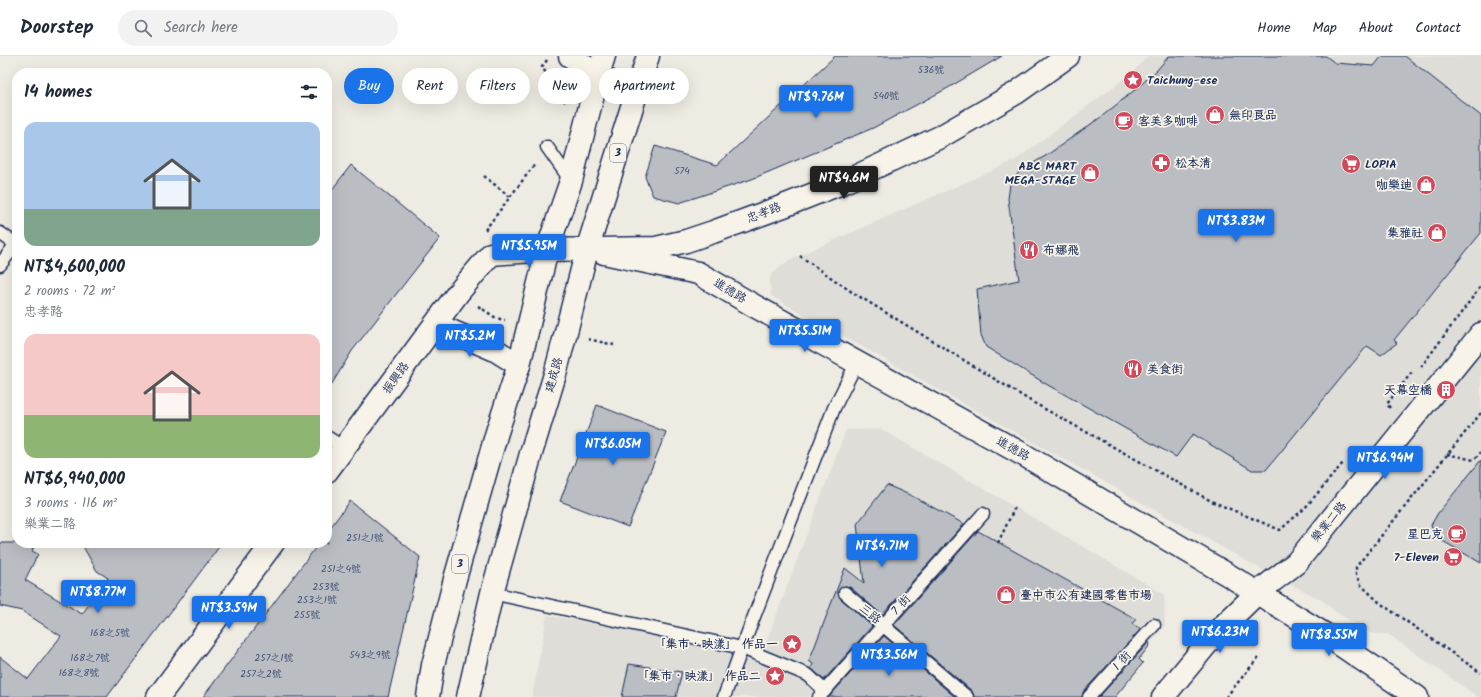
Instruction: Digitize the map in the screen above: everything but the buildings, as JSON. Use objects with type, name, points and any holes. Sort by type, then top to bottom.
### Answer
[{"type":"main road","points":[[570,56],[601,65]]},
{"type":"main road","name":"建成路","points":[[644,68],[648,56]]},
{"type":"main road","name":"忠孝路","points":[[547,250],[656,248],[686,241],[747,220],[842,183],[940,137],[1016,93],[1068,56]]},
{"type":"main road","name":"3","points":[[428,697],[433,665],[453,586],[519,365],[547,250],[571,181],[601,65]]},
{"type":"main road","name":"建成路","points":[[468,697],[492,593],[556,371],[587,250],[633,104]]},
{"type":"main road","name":"振興路","points":[[332,455],[336,443],[491,254],[547,250]]},
{"type":"main road","name":"進德路","points":[[587,250],[698,273],[751,304],[1024,455],[1230,576],[1329,637],[1417,697]]},
{"type":"main road","points":[[435,324],[495,350],[519,365]]},
{"type":"main road","name":"樂業二路","points":[[1163,697],[1215,634],[1257,593],[1296,563],[1481,334]]},
{"type":"main road","points":[[158,697],[269,548]]},
{"type":"lane","points":[[547,147],[571,181]]},
{"type":"lane","points":[[0,233],[12,241]]},
{"type":"lane","points":[[0,265],[12,250]]},
{"type":"lane","points":[[724,697],[834,408],[857,362]]},
{"type":"lane","name":"7 街","points":[[822,694],[983,514]]},
{"type":"lane","points":[[492,593],[742,648],[808,675],[822,694]]},
{"type":"lane","name":"三路","points":[[845,593],[968,697]]},
{"type":"lane","name":"1 街","points":[[1089,697],[1154,625]]},
{"type":"path","points":[[542,66],[568,106]]},
{"type":"path","points":[[484,176],[510,196]]},
{"type":"path","points":[[800,256],[852,292],[1034,403],[1211,501],[1280,530],[1305,508],[1345,461]]},
{"type":"path","points":[[1413,377],[1481,286]]},
{"type":"path","points":[[1390,408],[1387,404],[1412,372]]},
{"type":"path","points":[[1385,414],[1395,402]]},
{"type":"path","points":[[1481,413],[1356,567],[1356,575],[1361,585],[1380,603],[1481,673]]},
{"type":"path","points":[[1447,454],[1474,460],[1481,452]]},
{"type":"path","points":[[998,543],[1015,507]]},
{"type":"path","points":[[1226,697],[1258,658]]},
{"type":"shaded area","points":[[1148,56],[1481,56],[1481,697],[1478,697],[1388,634],[1373,634],[1337,613],[1322,600],[1270,574],[771,296],[771,275],[789,260],[1014,161],[1132,73]]},
{"type":"shaded area","points":[[881,429],[1164,594],[1165,625],[1109,697],[532,697],[547,615],[761,656],[846,430]]},
{"type":"place","name":"Taichung-ese","points":[[1133,80]]},
{"type":"place","name":"無印良品","points":[[1215,115]]},
{"type":"place","name":"客美多咖啡","points":[[1124,121]]},
{"type":"place","name":"松本清","points":[[1161,163]]},
{"type":"place","name":"LOPIA","points":[[1351,164]]},
{"type":"place","name":"ABC MART MEGA-STAGE","points":[[1090,173]]},
{"type":"place","name":"咖樂迪","points":[[1426,185]]},
{"type":"place","name":"集雅社","points":[[1437,233]]},
{"type":"place","name":"布娜飛","points":[[1029,250]]},
{"type":"place","name":"美食街","points":[[1133,369]]},
{"type":"place","name":"天幕空橋","points":[[1446,390]]},
{"type":"place","name":"星巴克","points":[[1457,534]]},
{"type":"place","name":"7-Eleven","points":[[1453,557]]},
{"type":"place","name":"臺中市公有建國零售市場","points":[[1006,595]]},
{"type":"place","name":"「集市‧映漾」 作品一","points":[[792,644]]},
{"type":"place","name":"「集市‧映漾」 作品二","points":[[775,676]]}]
